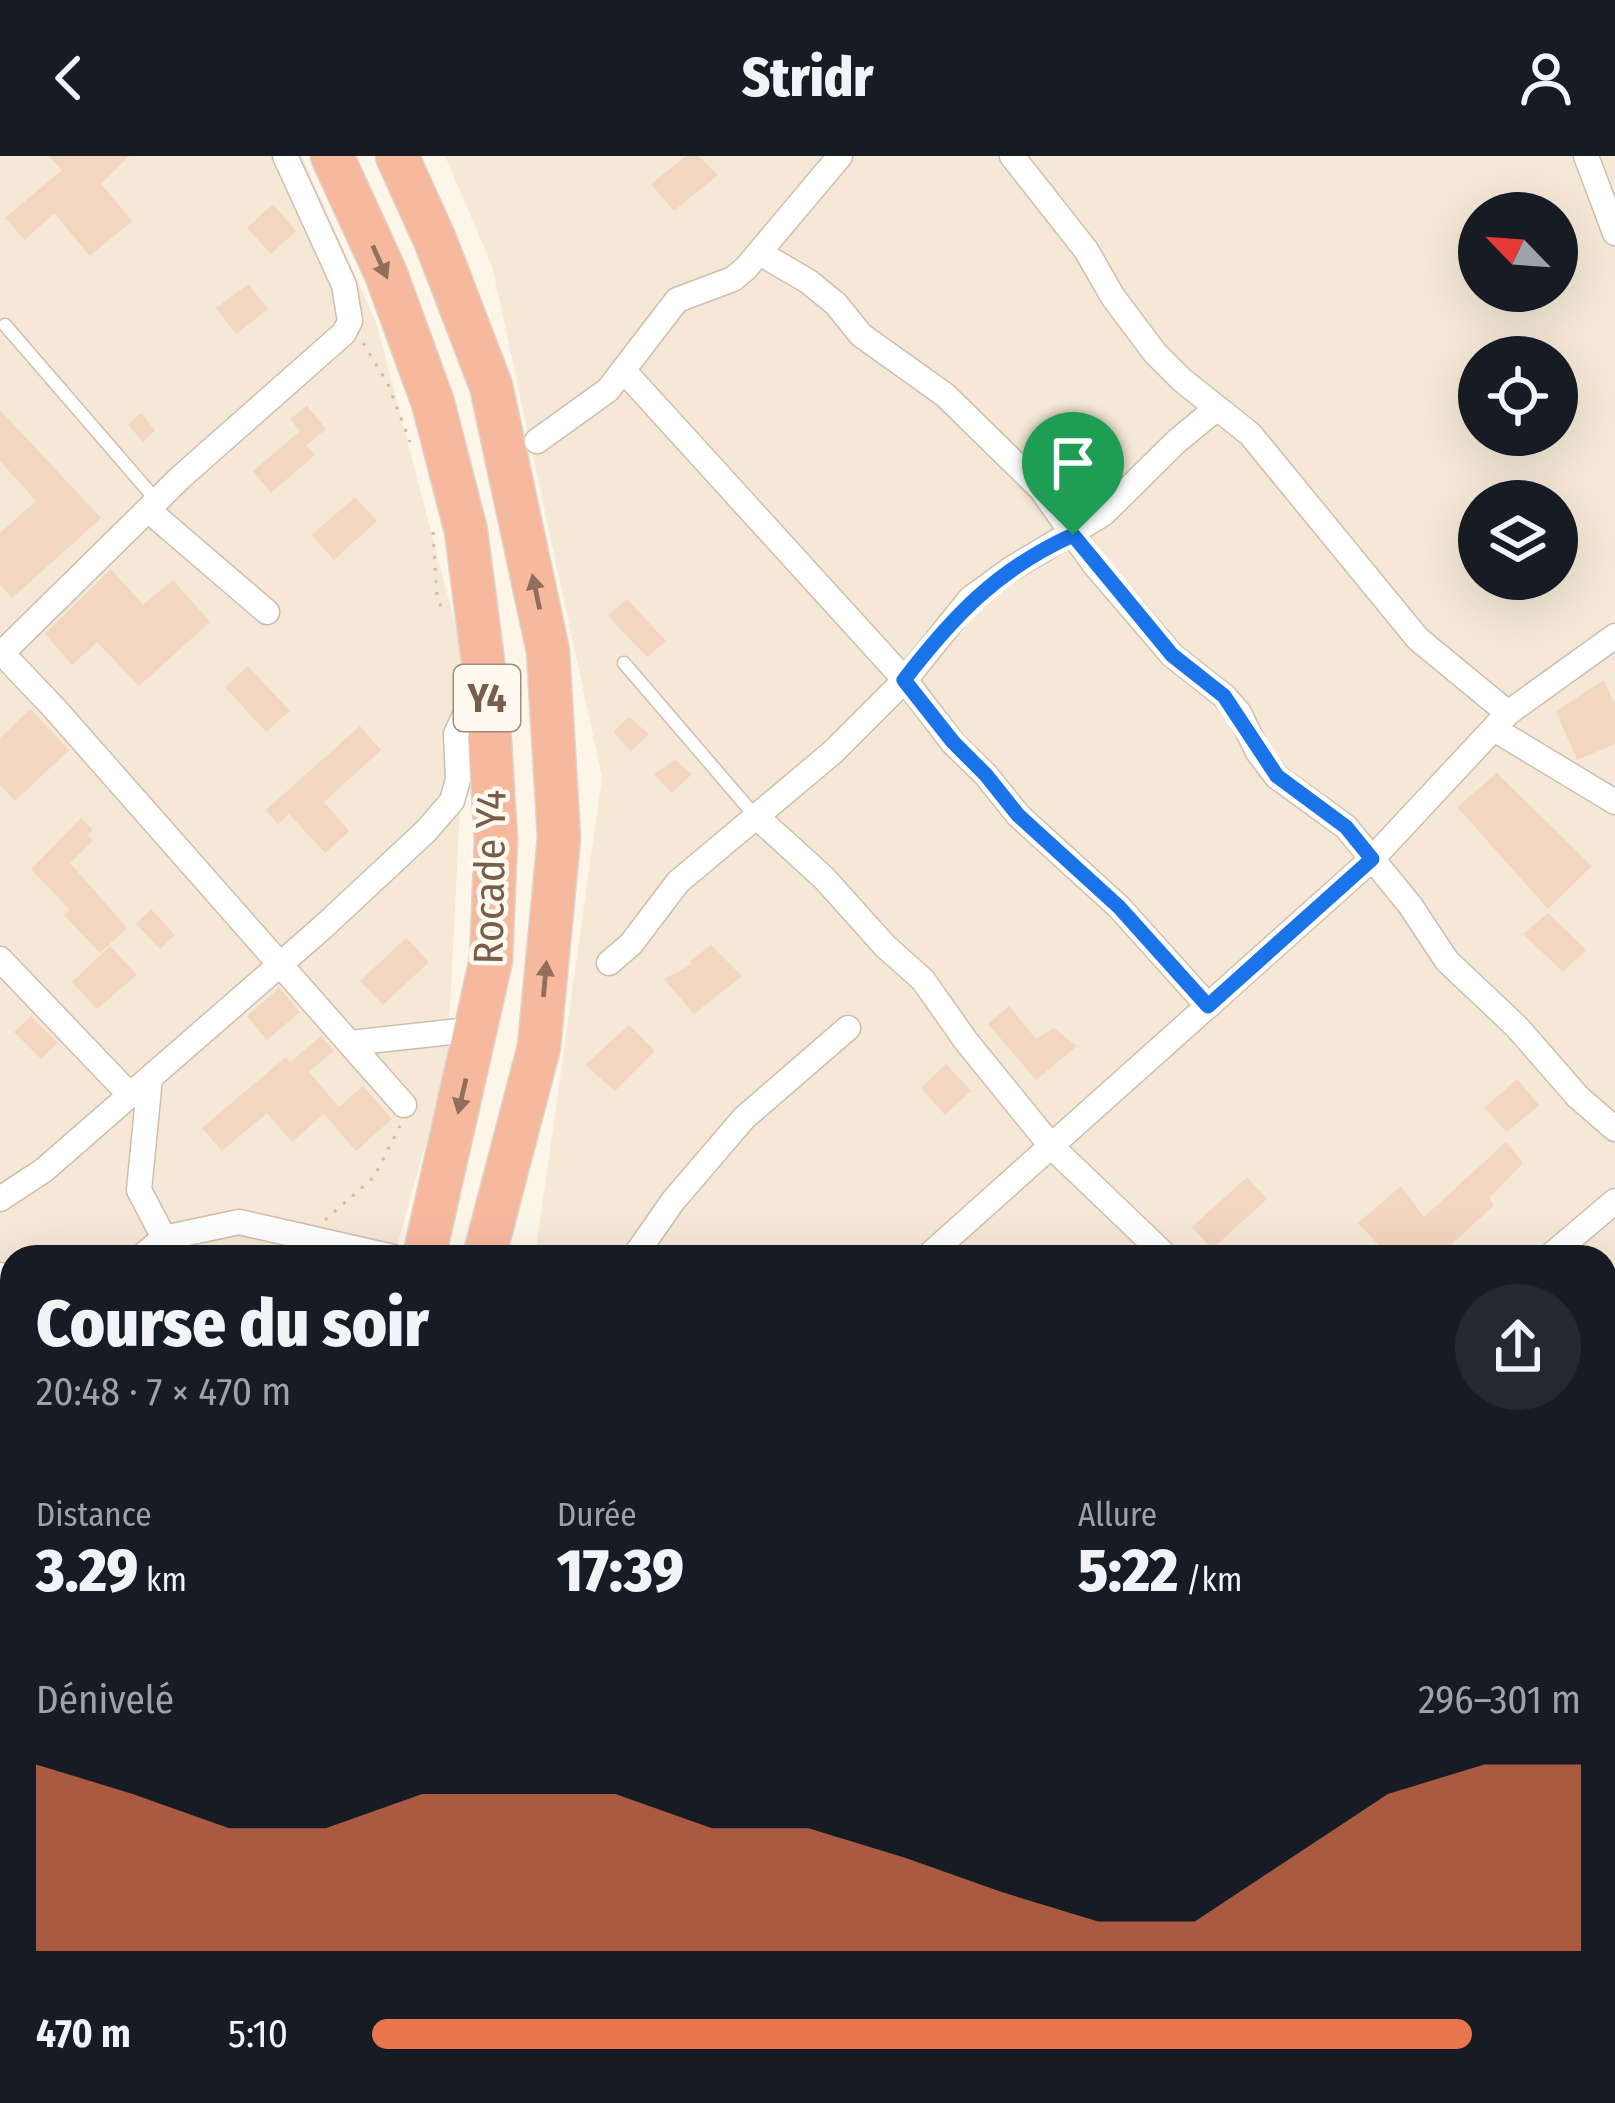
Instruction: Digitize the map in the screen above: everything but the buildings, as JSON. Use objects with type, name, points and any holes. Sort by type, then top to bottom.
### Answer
[{"type":"highway","name":"Rocade Y4","points":[[332,156],[386,274],[433,403],[466,531],[487,692],[496,839],[491,960],[427,1245]]},
{"type":"highway","name":"Rocade Y4","points":[[397,156],[491,386],[548,651],[559,838],[539,1047],[487,1245]]},
{"type":"street","points":[[285,156],[344,285],[350,322],[336,344],[272,394],[1,653],[404,1105]]},
{"type":"street","points":[[537,441],[590,406],[624,371],[676,301],[733,279],[760,254],[840,156]]},
{"type":"street","points":[[1586,156],[1615,232]]},
{"type":"street","points":[[1016,157],[1155,352],[1250,434],[1418,639],[1501,721],[1615,802]]},
{"type":"street","points":[[760,254],[809,282],[836,304],[861,335],[945,395],[1041,490],[1172,655],[1224,696],[1277,776],[1346,827],[1447,961],[1615,1130]]},
{"type":"street","points":[[624,371],[904,680],[1018,815],[1119,907],[1208,1006]]},
{"type":"street","points":[[609,963],[631,944],[678,882],[833,752],[904,680],[970,599],[1103,514],[1177,440],[1217,408]]},
{"type":"street","points":[[152,505],[266,612]]},
{"type":"street","points":[[942,1245],[1372,859],[1501,721],[1615,636]]},
{"type":"street","points":[[0,1198],[44,1170],[280,964],[382,873],[452,801],[458,780],[456,734],[487,692]]},
{"type":"street","points":[[758,818],[923,980],[1052,1147],[1154,1245]]},
{"type":"street","points":[[0,959],[130,1095]]},
{"type":"street","points":[[643,1245],[744,1118],[848,1028]]},
{"type":"street","points":[[350,1043],[478,1029]]},
{"type":"street","points":[[150,1078],[139,1190],[164,1238]]},
{"type":"street","points":[[1563,1245],[1615,1201]]},
{"type":"street","points":[[156,1245],[164,1238],[239,1222],[299,1245]]},
{"type":"lane","points":[[4,326],[152,505]]},
{"type":"lane","points":[[624,663],[758,818]]},
{"type":"path","points":[[350,322],[388,384],[412,449]]},
{"type":"path","points":[[433,528],[437,596],[444,612]]},
{"type":"path","points":[[310,1245],[374,1177],[400,1126],[404,1105]]},
{"type":"shaded area","points":[[0,156],[302,156],[377,325],[467,669],[447,1067],[397,1245],[0,1245]]},
{"type":"shaded area","points":[[445,156],[1615,156],[1615,1245],[537,1245],[602,777],[492,266]]},
{"type":"route","points":[[1073,535],[1172,655],[1239,713],[1258,752],[1277,776],[1346,827],[1372,859],[1208,1006],[1119,907],[1018,815],[904,680],[970,599],[1049,545],[1073,535]]}]
